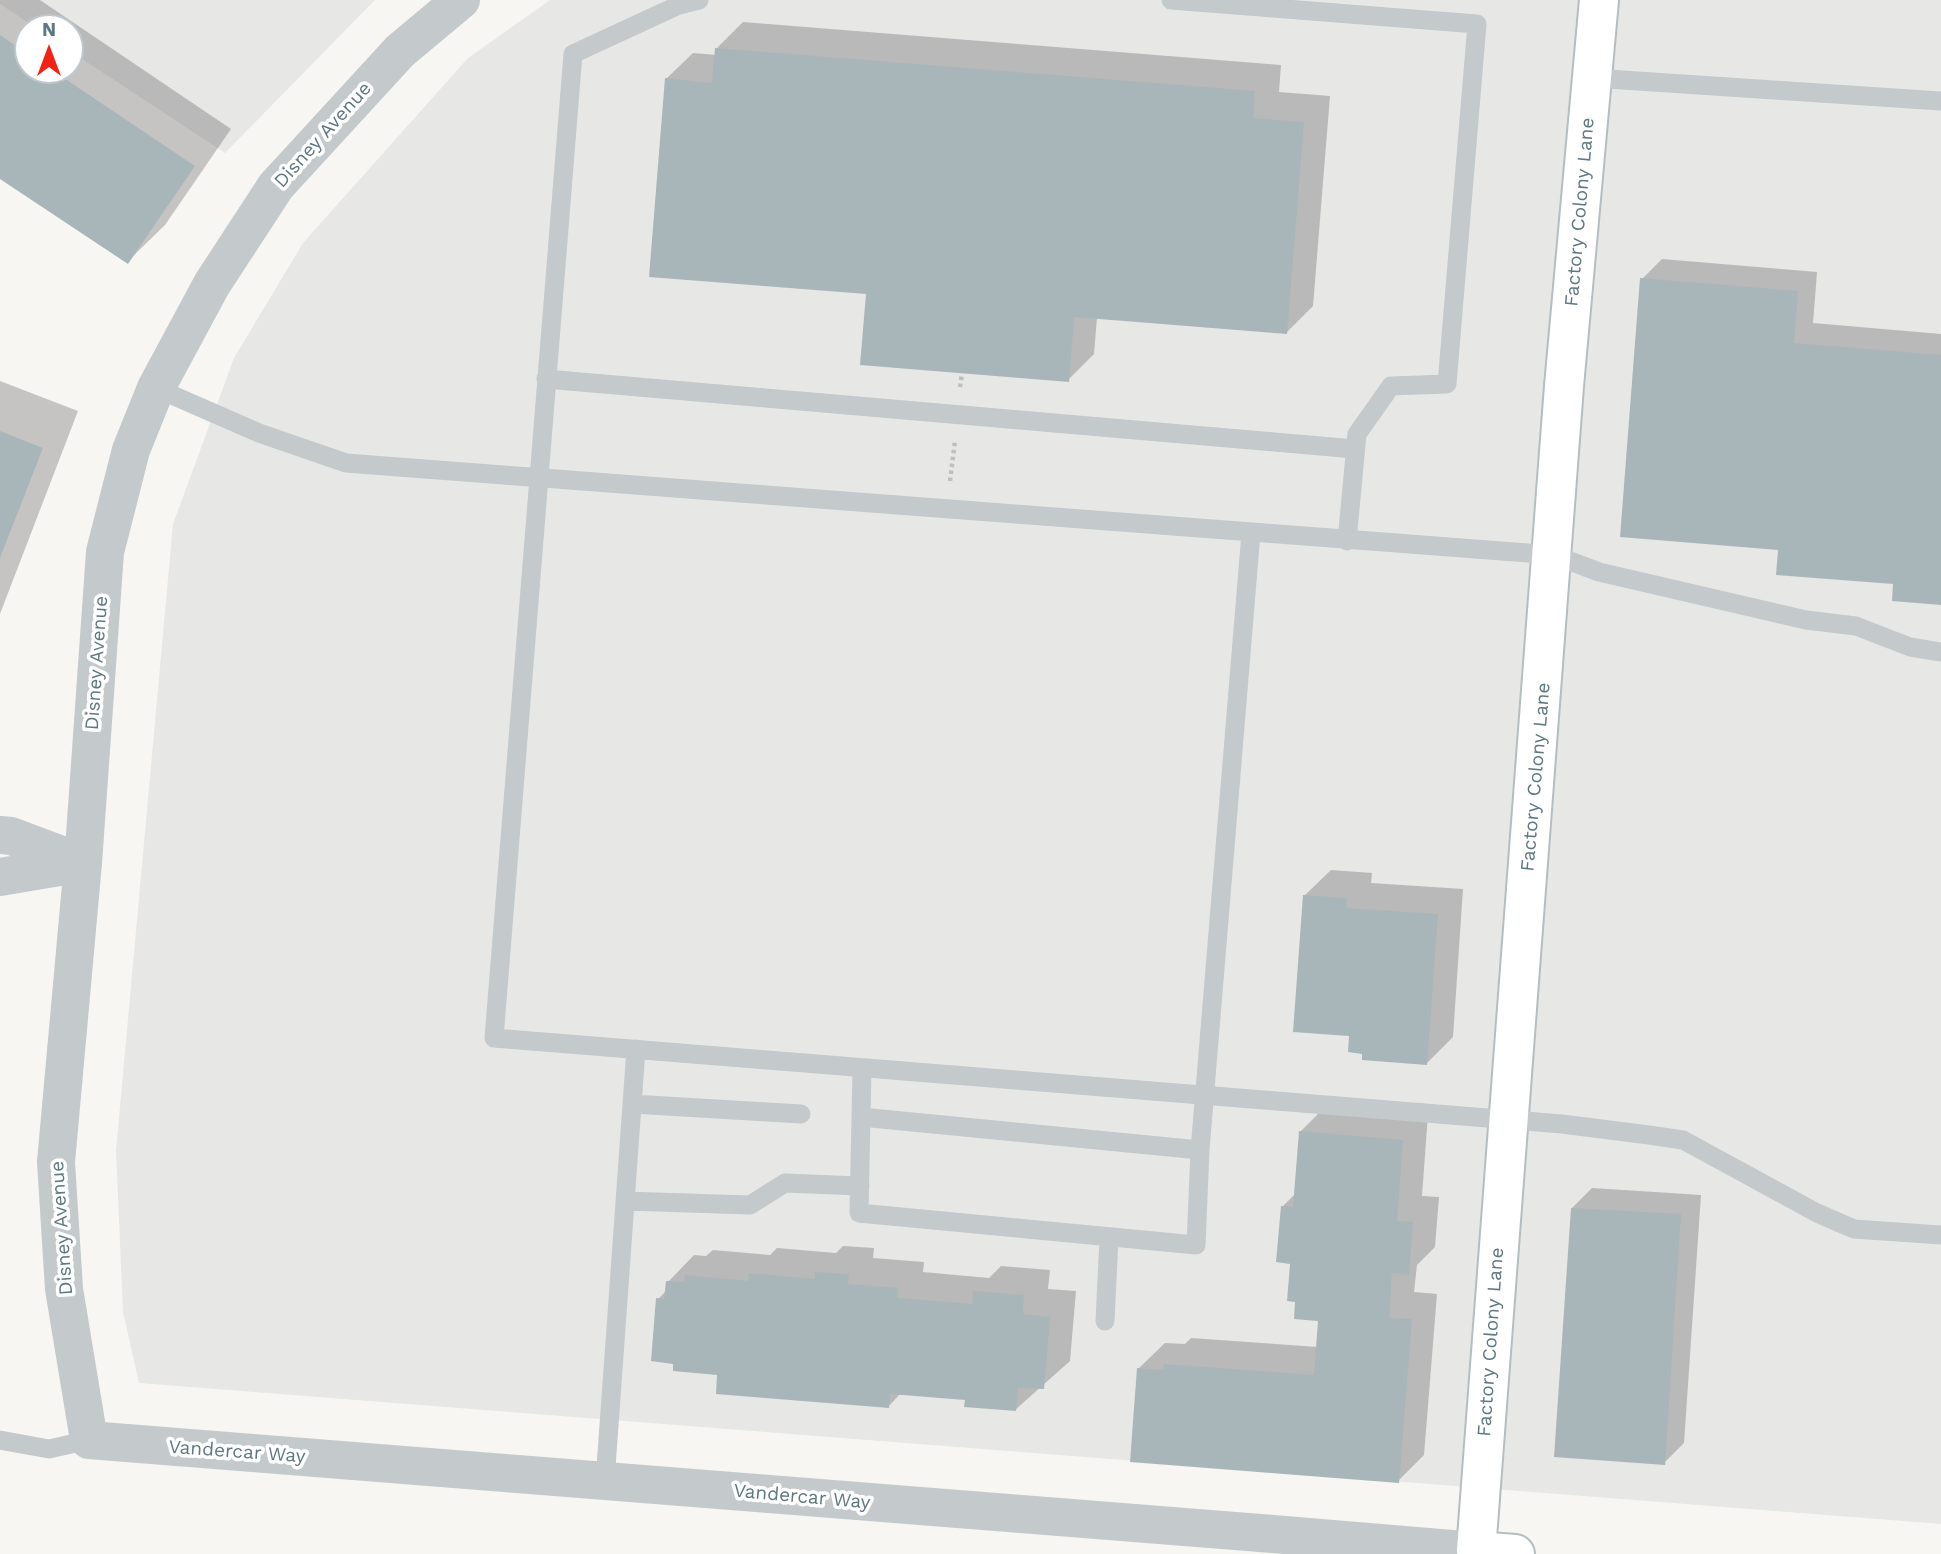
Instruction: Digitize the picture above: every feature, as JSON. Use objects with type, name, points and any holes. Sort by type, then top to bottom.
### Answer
[{"type":"street","name":"Disney Avenue","points":[[89,1440],[64,1289],[56,1162],[83,863],[105,552],[131,450],[156,388],[212,284],[276,186],[400,51],[461,0]]},
{"type":"street","name":"Factory Colony Lane","points":[[1476,1553],[1566,373],[1599,0]]},
{"type":"street","points":[[0,835],[12,836],[83,863]]},
{"type":"street","points":[[0,877],[83,863]]},
{"type":"street","name":"Vandercar Way","points":[[89,1440],[1476,1553],[1515,1554]]},
{"type":"lane","points":[[699,0],[678,5],[573,54],[494,1038],[1510,1121],[1683,1140],[1817,1213],[1854,1228],[1941,1235]]},
{"type":"lane","points":[[1171,0],[1477,24],[1447,384],[1391,386],[1357,434],[1347,541]]},
{"type":"lane","points":[[1592,78],[1941,101]]},
{"type":"lane","points":[[546,379],[1355,449]]},
{"type":"lane","points":[[156,388],[259,433],[346,463],[1554,555],[1599,572],[1806,620],[1856,626],[1910,647],[1941,652]]},
{"type":"lane","points":[[862,1068],[859,1213],[1196,1245],[1204,1096],[1251,533]]},
{"type":"lane","points":[[605,1481],[636,1049]]},
{"type":"lane","points":[[632,1104],[801,1114]]},
{"type":"lane","points":[[861,1117],[1200,1150]]},
{"type":"lane","points":[[625,1201],[750,1205],[785,1183],[860,1186]]},
{"type":"lane","points":[[1105,1321],[1109,1238]]},
{"type":"lane","points":[[0,1440],[49,1450],[89,1440]]},
{"type":"shaded area","points":[[0,0],[375,0],[225,153],[84,60],[84,14],[15,14],[0,4]]},
{"type":"shaded area","points":[[550,0],[1941,0],[1941,1524],[139,1383],[123,1312],[116,1151],[173,524],[234,358],[303,243],[468,58]]},
{"type":"building","points":[[0,35],[14,44],[14,84],[73,84],[195,166],[128,264],[0,179]]},
{"type":"building","points":[[715,48],[1255,91],[1253,118],[1304,122],[1287,334],[1074,317],[1069,382],[860,365],[866,294],[649,277],[665,78],[712,83]]},
{"type":"building","points":[[1640,278],[1798,291],[1794,343],[1941,355],[1941,605],[1892,601],[1893,584],[1776,575],[1778,550],[1620,537]]},
{"type":"building","points":[[0,431],[43,448],[0,558]]},
{"type":"building","points":[[1303,895],[1347,898],[1346,908],[1438,914],[1427,1065],[1362,1060],[1362,1054],[1348,1052],[1349,1036],[1293,1032]]},
{"type":"building","points":[[1299,1131],[1403,1140],[1397,1221],[1413,1222],[1409,1275],[1392,1273],[1389,1318],[1412,1319],[1399,1483],[1130,1462],[1137,1368],[1163,1370],[1164,1364],[1314,1375],[1318,1321],[1294,1319],[1295,1302],[1287,1301],[1290,1264],[1276,1262],[1281,1206],[1293,1207]]},
{"type":"building","points":[[1571,1208],[1681,1214],[1665,1465],[1554,1457]]},
{"type":"building","points":[[815,1272],[849,1274],[848,1284],[898,1288],[897,1298],[972,1304],[973,1291],[1024,1295],[1023,1314],[1050,1317],[1044,1389],[1018,1388],[1016,1411],[964,1407],[965,1400],[890,1394],[889,1408],[716,1394],[717,1375],[673,1371],[673,1364],[651,1361],[656,1298],[664,1299],[666,1281],[684,1282],[685,1275],[748,1281],[749,1273],[815,1279]]}]
